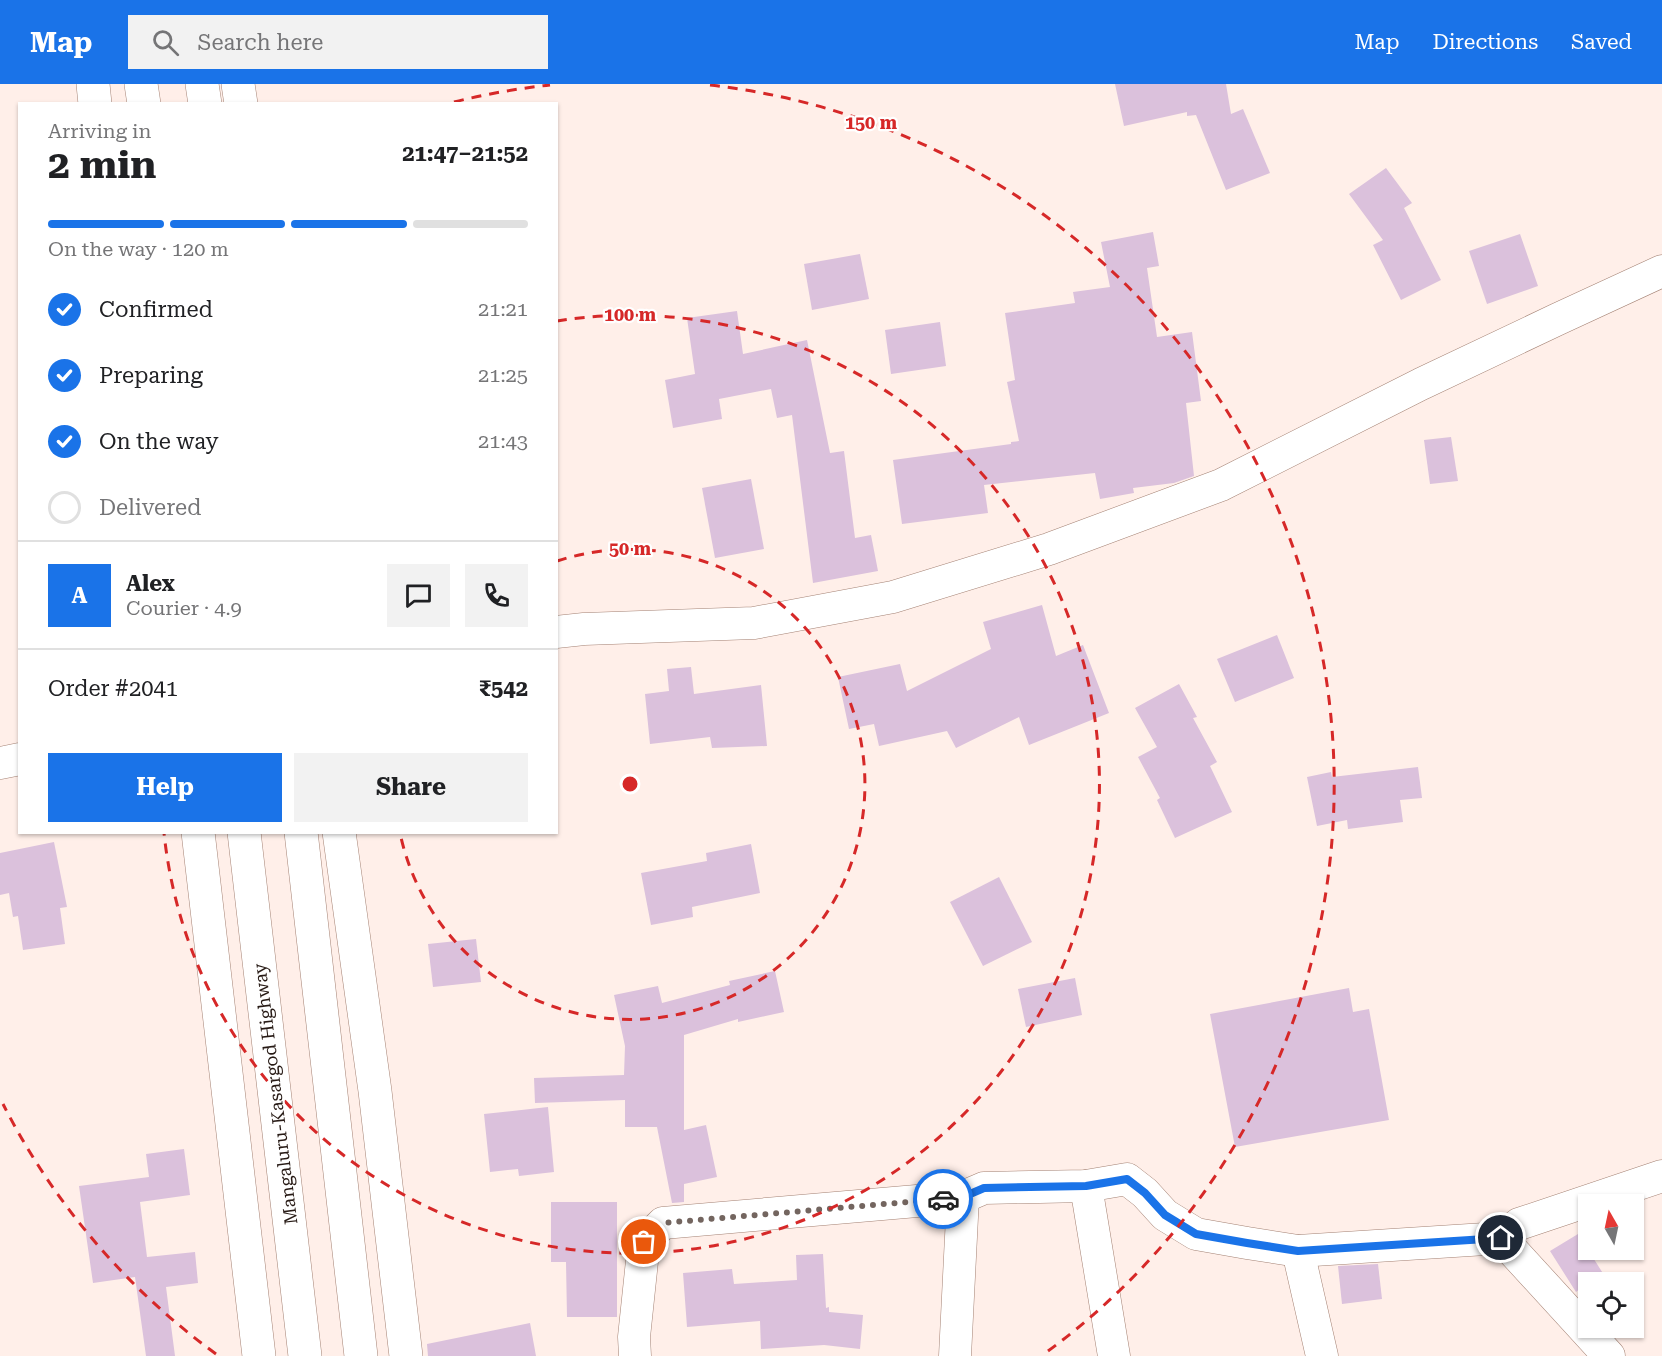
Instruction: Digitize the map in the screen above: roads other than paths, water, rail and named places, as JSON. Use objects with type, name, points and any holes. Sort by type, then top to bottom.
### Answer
[{"type":"main road","points":[[93,84],[95,102]]},
{"type":"main road","points":[[141,84],[144,102]]},
{"type":"main road","points":[[202,84],[205,102]]},
{"type":"main road","points":[[238,84],[242,102]]},
{"type":"main road","points":[[198,834],[260,1356]]},
{"type":"main road","name":"Mangaluru-Kasargod Highway","points":[[244,834],[305,1356]]},
{"type":"main road","points":[[301,834],[361,1356]]},
{"type":"main road","points":[[339,834],[375,1091],[406,1356]]},
{"type":"street","points":[[558,632],[754,623],[893,597],[1049,549],[1221,484],[1432,379],[1662,272]]},
{"type":"street","points":[[0,763],[18,759]]},
{"type":"street","points":[[635,1356],[634,1337],[644,1242],[663,1223],[963,1197],[984,1188],[1086,1186],[1127,1179],[1145,1193],[1165,1215],[1196,1234],[1298,1251],[1501,1238],[1519,1224],[1662,1176]]},
{"type":"street","points":[[1086,1186],[1114,1356]]},
{"type":"street","points":[[955,1356],[963,1197]]},
{"type":"street","points":[[1501,1238],[1609,1356]]},
{"type":"street","points":[[1298,1251],[1322,1356]]}]
